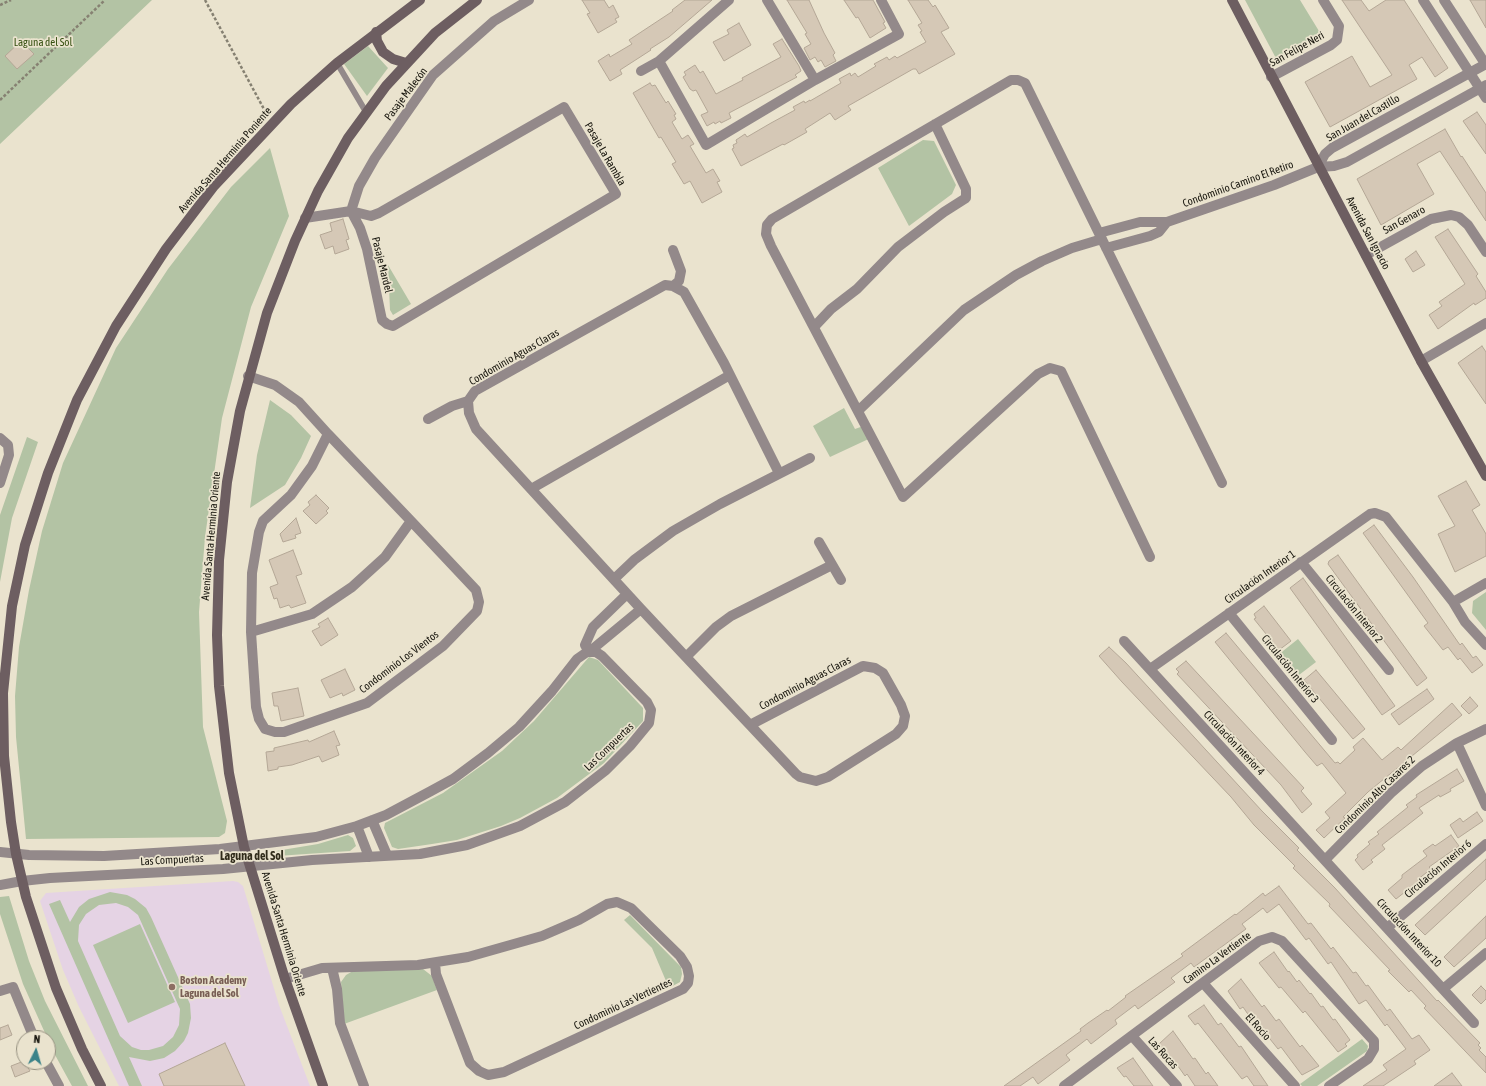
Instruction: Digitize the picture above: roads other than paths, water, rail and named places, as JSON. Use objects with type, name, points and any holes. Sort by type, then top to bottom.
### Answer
[{"type":"street","name":"Avenida Santa Herminia Poniente","points":[[101,1086],[82,1049],[56,988],[22,881],[16,854],[4,756],[3,693],[8,635],[24,545],[45,480],[77,400],[112,332],[142,282],[200,204],[242,154],[291,104],[337,63],[420,0]]},
{"type":"street","name":"Avenida Santa Herminia Oriente","points":[[323,1086],[285,979],[244,847],[234,799],[223,730],[219,686],[217,620],[220,553],[227,482],[248,376],[267,312],[305,218],[333,164],[366,112],[406,63],[435,33],[477,0]]},
{"type":"street","name":"Pasaje Malecón","points":[[351,211],[359,186],[375,158],[433,76],[494,21],[529,0]]},
{"type":"street","points":[[641,71],[659,61],[729,0]]},
{"type":"street","points":[[767,0],[815,80]]},
{"type":"street","points":[[659,61],[706,145],[815,80],[898,34],[881,0]]},
{"type":"street","name":"Avenida San Ignacio","points":[[1232,0],[1421,361],[1486,476]]},
{"type":"street","name":"San Felipe Neri","points":[[1271,77],[1338,40],[1339,26],[1323,0]]},
{"type":"street","points":[[1423,0],[1470,72],[1483,86],[1486,98]]},
{"type":"street","points":[[1444,0],[1486,65]]},
{"type":"street","points":[[376,32],[377,41],[383,52],[393,59],[406,63]]},
{"type":"street","name":"San Juan del Castillo","points":[[1318,166],[1325,154],[1332,148],[1470,72],[1486,65]]},
{"type":"street","points":[[1150,557],[1060,371],[1050,368],[1038,374],[903,497],[859,410],[771,246],[766,234],[767,225],[772,219],[1011,80],[1018,80],[1025,83],[1222,483]]},
{"type":"street","points":[[1318,166],[1334,166],[1347,162],[1483,86]]},
{"type":"street","points":[[1429,95],[1438,111]]},
{"type":"street","name":"Pasaje La Rambla","points":[[351,211],[371,216],[379,214],[564,107],[616,194],[396,325],[386,324]]},
{"type":"street","points":[[814,327],[831,309],[858,289],[898,247],[944,212],[966,198],[966,189],[935,124]]},
{"type":"street","name":"Condominio Camino El Retiro","points":[[1102,240],[1140,222],[1167,222],[1274,184],[1318,166]]},
{"type":"street","points":[[305,218],[351,211]]},
{"type":"street","name":"Pasaje Mardel","points":[[351,211],[360,228],[367,250],[382,320],[386,324]]},
{"type":"street","name":"San Genaro","points":[[1366,255],[1431,218],[1451,215],[1459,217],[1468,224],[1486,252]]},
{"type":"street","name":"Condominio Camino El Retiro","points":[[1102,240],[1150,236],[1159,232],[1167,222]]},
{"type":"street","points":[[859,410],[964,310],[1016,275],[1042,261],[1072,248],[1102,240]]},
{"type":"street","points":[[673,250],[681,271],[679,281],[673,286],[684,292],[724,363],[779,472]]},
{"type":"street","name":"Condominio Aguas Claras","points":[[673,286],[665,285],[475,391],[468,401],[469,414],[476,429],[531,490],[627,594],[796,774],[805,780],[816,781],[828,777],[896,734],[903,726],[905,716],[901,705],[883,673],[875,668],[863,666],[750,725]]},
{"type":"street","points":[[1421,361],[1486,323]]},
{"type":"street","points":[[531,490],[730,375]]},
{"type":"street","name":"Condominio Los Vientos","points":[[248,376],[275,385],[299,402],[476,590],[479,602],[477,611],[443,646],[367,703],[284,732],[275,732],[265,729],[259,719],[256,707],[250,632],[252,573],[263,521],[273,510],[291,495],[312,466],[328,434]]},
{"type":"street","points":[[428,419],[452,406],[468,401]]},
{"type":"street","points":[[0,438],[8,445],[9,455],[0,483]]},
{"type":"street","points":[[614,579],[634,560],[673,531],[779,472],[810,458]]},
{"type":"street","name":"Circulación Interior 1","points":[[1150,669],[1370,514],[1379,513],[1386,517],[1453,602]]},
{"type":"street","points":[[250,632],[312,614],[352,587],[386,557],[411,521]]},
{"type":"street","points":[[819,542],[841,580]]},
{"type":"street","name":"Circulación Interior 2","points":[[1301,562],[1389,670]]},
{"type":"street","points":[[686,657],[716,627],[731,616],[832,564]]},
{"type":"street","points":[[1486,583],[1453,602],[1465,622],[1486,645]]},
{"type":"street","points":[[627,594],[593,627],[585,644],[589,652],[641,609]]},
{"type":"street","name":"Circulación Interior 3","points":[[1229,613],[1332,740]]},
{"type":"street","name":"Circulación Interior 4","points":[[1124,641],[1325,860]]},
{"type":"street","name":"Las Compuertas","points":[[0,852],[16,854],[135,855],[244,847],[316,837],[357,826],[386,815],[453,779],[488,753],[531,714],[579,656],[589,652],[602,656],[649,705],[651,714],[649,723],[630,746],[606,770],[564,802],[520,826],[486,840],[426,853],[312,860],[251,867],[22,881],[0,885]]},
{"type":"street","name":"Condominio Alto Casares 2","points":[[1325,860],[1391,793],[1422,766],[1457,743],[1486,729]]},
{"type":"street","points":[[1457,743],[1486,806]]},
{"type":"street","points":[[372,820],[387,855]]},
{"type":"street","points":[[357,826],[369,857]]},
{"type":"street","name":"Circulación Interior 6","points":[[1387,928],[1486,844]]},
{"type":"street","name":"Circulación Interior 10","points":[[1325,860],[1474,1023]]},
{"type":"street","name":"Condominio Las Vertientes","points":[[285,979],[317,969],[434,963],[484,954],[542,936],[592,914],[607,904],[617,902],[631,908],[680,956],[687,967],[689,976],[688,983],[683,989],[504,1072],[488,1075],[479,1071],[470,1063],[436,974],[434,963]]},
{"type":"street","name":"Camino La Vertiente","points":[[1064,1086],[1259,941],[1272,937],[1282,941],[1374,1041],[1374,1049],[1368,1059],[1329,1086]]},
{"type":"street","points":[[1443,989],[1486,953]]},
{"type":"street","points":[[332,968],[338,994],[340,1023],[364,1086]]},
{"type":"street","name":"El Rocio","points":[[1203,983],[1295,1086]]},
{"type":"street","points":[[0,991],[13,987],[31,1030]]},
{"type":"street","name":"Las Rocas","points":[[1132,1036],[1177,1086]]},
{"type":"street","points":[[50,1070],[58,1086]]},
{"type":"lane","points":[[337,63],[366,112]]},
{"type":"place","name":"Boston Academy Laguna del Sol","points":[[172,987]]},
{"type":"district","name":"Laguna del Sol","points":[[252,856]]}]
